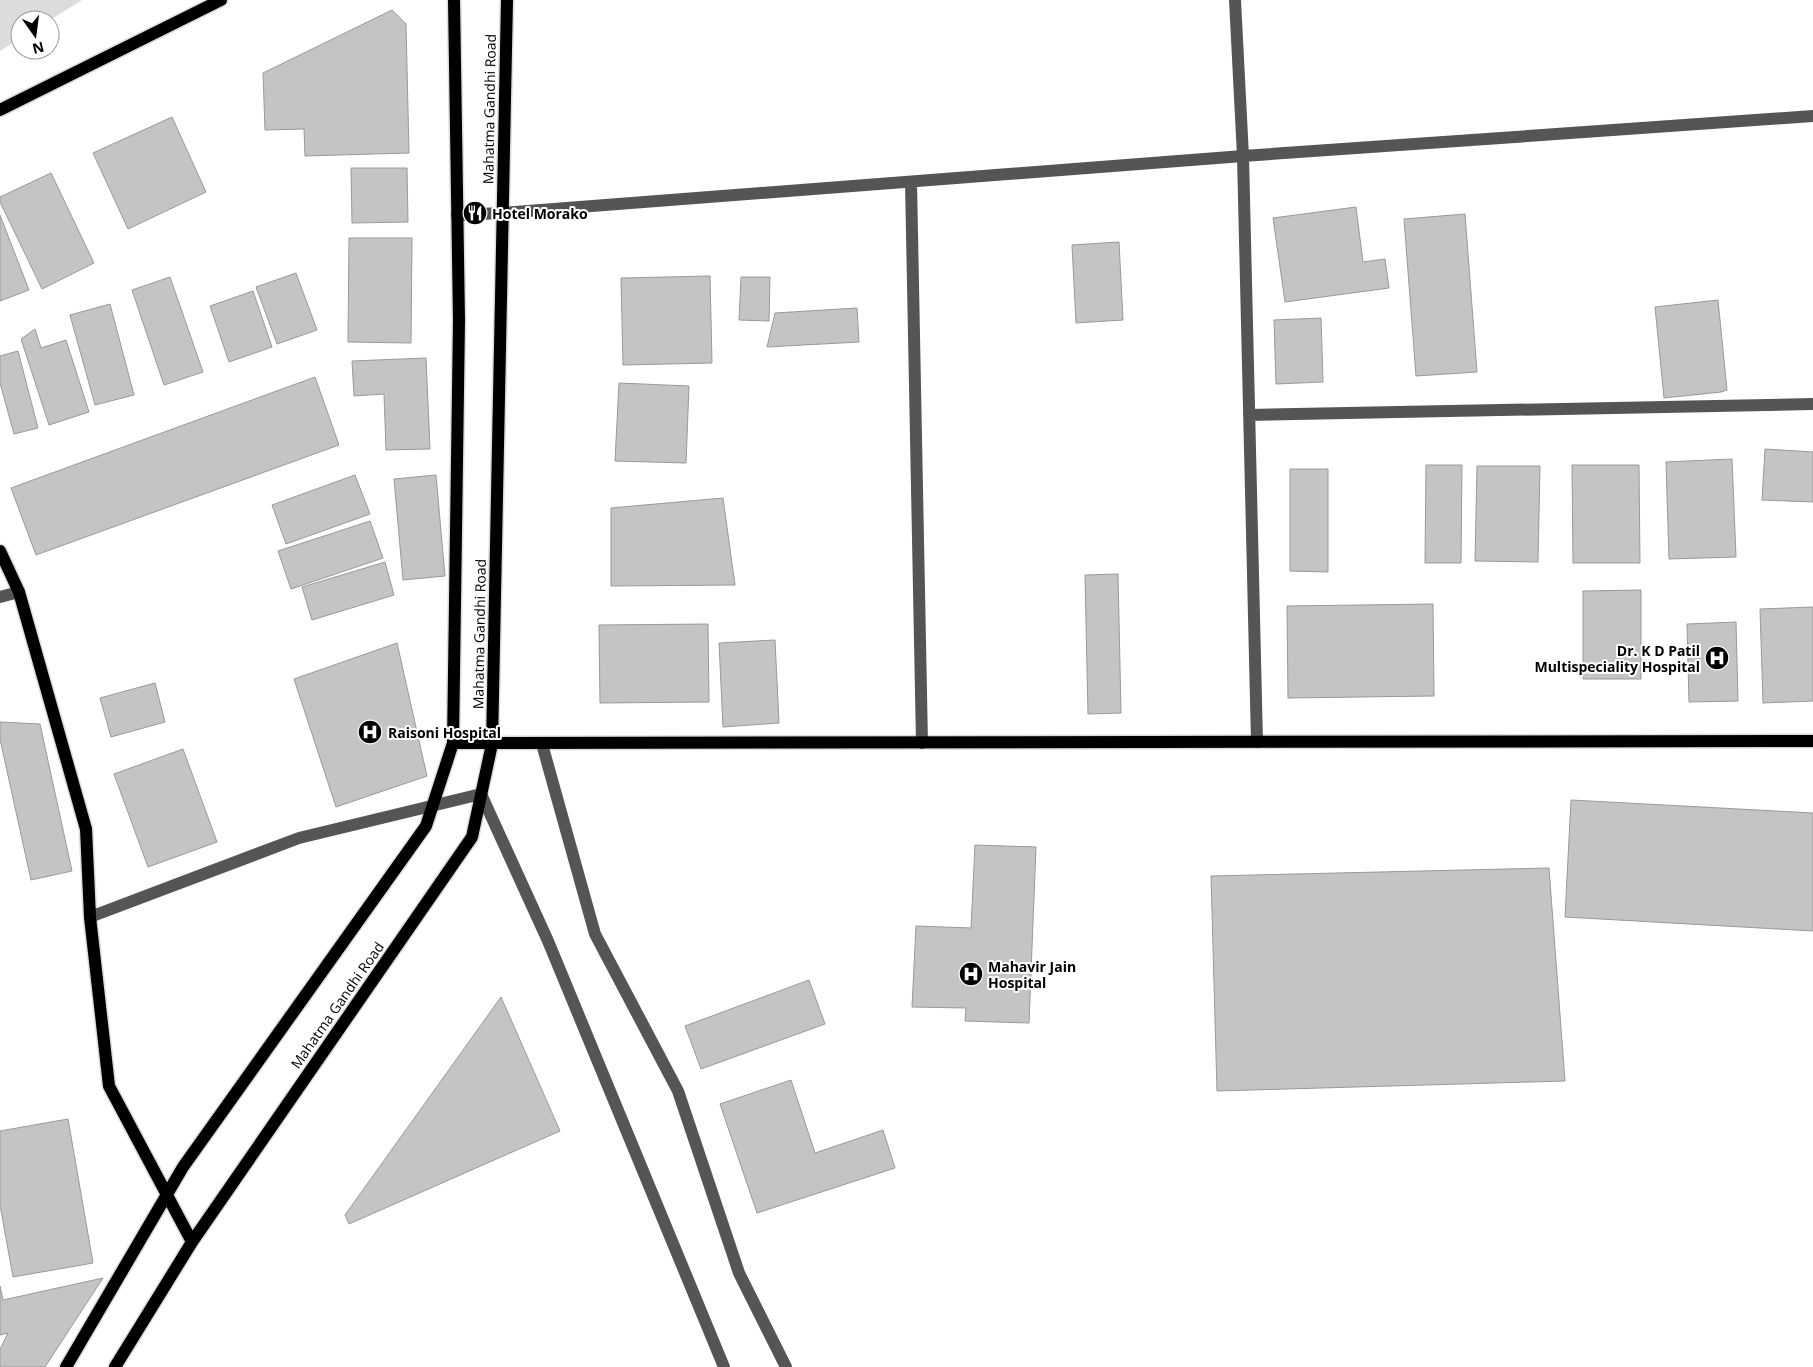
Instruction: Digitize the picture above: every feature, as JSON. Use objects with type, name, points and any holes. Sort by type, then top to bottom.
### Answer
[{"type":"main road","points":[[0,110],[221,0]]},
{"type":"main road","points":[[66,1367],[183,1167],[426,826],[453,743],[459,320],[454,0]]},
{"type":"main road","name":"Mahatma Gandhi Road","points":[[115,1367],[192,1242],[472,836],[492,744],[506,0]]},
{"type":"main road","points":[[0,551],[19,592],[86,829],[90,917],[109,1086],[192,1242]]},
{"type":"main road","points":[[453,743],[1813,741]]},
{"type":"street","points":[[1235,0],[1243,156],[1257,742]]},
{"type":"street","points":[[457,215],[1243,156],[1813,116]]},
{"type":"street","points":[[911,182],[922,743]]},
{"type":"street","points":[[1249,415],[1813,404]]},
{"type":"street","points":[[0,597],[19,592]]},
{"type":"street","points":[[542,744],[594,934],[678,1091],[739,1273],[786,1367]]},
{"type":"street","points":[[90,917],[299,838],[481,794],[548,941],[724,1367]]},
{"type":"shaded area","points":[[0,0],[82,0],[60,14],[60,10],[10,10],[10,44],[0,51]]},
{"type":"building","points":[[392,10],[406,24],[409,153],[305,156],[304,129],[265,130],[263,73]]},
{"type":"building","points":[[172,117],[206,192],[128,229],[93,153]]},
{"type":"building","points":[[351,168],[407,168],[408,222],[352,223]]},
{"type":"building","points":[[51,173],[94,263],[42,289],[0,202],[0,197]]},
{"type":"building","points":[[1356,207],[1363,262],[1385,259],[1389,288],[1285,302],[1273,218]]},
{"type":"building","points":[[1465,214],[1477,372],[1416,376],[1404,219]]},
{"type":"building","points":[[0,215],[29,290],[0,301]]},
{"type":"building","points":[[349,238],[412,238],[411,343],[348,342]]},
{"type":"building","points":[[1119,242],[1123,320],[1076,323],[1072,245]]},
{"type":"building","points":[[296,273],[317,330],[277,344],[256,287]]},
{"type":"building","points":[[710,276],[712,363],[623,365],[621,278]]},
{"type":"building","points":[[170,277],[203,372],[164,385],[132,290]]},
{"type":"building","points":[[741,277],[770,277],[769,321],[739,320]]},
{"type":"building","points":[[253,291],[272,347],[229,362],[210,306]]},
{"type":"building","points":[[1718,300],[1727,390],[1664,398],[1655,307]]},
{"type":"building","points":[[110,304],[134,395],[95,405],[70,315]]},
{"type":"building","points":[[857,308],[859,342],[767,347],[775,313]]},
{"type":"building","points":[[1321,318],[1323,382],[1276,384],[1274,320]]},
{"type":"building","points":[[35,329],[41,348],[66,340],[89,412],[49,425],[21,339]]},
{"type":"building","points":[[18,351],[38,428],[14,434],[0,383],[0,356]]},
{"type":"building","points":[[426,358],[430,449],[386,450],[384,394],[354,396],[352,361]]},
{"type":"building","points":[[315,377],[339,445],[36,555],[11,488]]},
{"type":"building","points":[[619,383],[689,386],[686,463],[615,461]]},
{"type":"building","points":[[1765,449],[1813,452],[1813,502],[1762,500]]},
{"type":"building","points":[[1732,459],[1736,557],[1669,559],[1666,462]]},
{"type":"building","points":[[1426,465],[1462,465],[1461,563],[1425,563]]},
{"type":"building","points":[[1572,465],[1639,465],[1640,563],[1573,563]]},
{"type":"building","points":[[1477,466],[1540,466],[1538,562],[1475,561]]},
{"type":"building","points":[[1290,469],[1328,469],[1328,572],[1290,571]]},
{"type":"building","points":[[355,475],[370,514],[286,544],[272,505]]},
{"type":"building","points":[[436,475],[445,576],[403,580],[394,479]]},
{"type":"building","points":[[723,498],[735,585],[611,586],[611,508]]},
{"type":"building","points":[[370,521],[383,558],[291,589],[278,551]]},
{"type":"building","points":[[385,562],[394,595],[312,620],[302,587]]},
{"type":"building","points":[[1118,574],[1121,713],[1088,714],[1085,575]]},
{"type":"building","points":[[1641,590],[1641,679],[1583,679],[1583,591]]},
{"type":"building","points":[[1433,604],[1434,696],[1288,698],[1287,606]]},
{"type":"building","points":[[1813,607],[1813,701],[1763,703],[1760,609]]},
{"type":"building","points":[[1736,622],[1738,701],[1689,702],[1687,624]]},
{"type":"building","points":[[708,624],[709,702],[600,703],[599,625]]},
{"type":"building","points":[[775,640],[779,723],[723,727],[719,643]]},
{"type":"building","points":[[397,643],[427,776],[336,807],[294,679]]},
{"type":"building","points":[[155,683],[165,722],[111,737],[100,698]]},
{"type":"building","points":[[0,722],[40,724],[72,871],[31,880],[0,739]]},
{"type":"building","points":[[183,749],[217,842],[148,867],[114,774]]},
{"type":"building","points":[[1571,800],[1813,813],[1813,931],[1565,917]]},
{"type":"building","points":[[975,845],[1036,847],[1029,1023],[965,1021],[966,1008],[912,1007],[916,926],[971,928]]},
{"type":"building","points":[[1549,868],[1565,1081],[1217,1091],[1211,876]]},
{"type":"building","points":[[809,980],[825,1024],[701,1069],[685,1026]]},
{"type":"building","points":[[501,997],[560,1131],[349,1224],[345,1215]]},
{"type":"building","points":[[791,1080],[815,1153],[883,1130],[895,1168],[757,1213],[720,1104]]},
{"type":"building","points":[[68,1119],[93,1263],[13,1277],[0,1205],[0,1131]]},
{"type":"building","points":[[103,1278],[45,1367],[0,1367],[0,1349],[8,1333],[0,1335],[0,1286],[3,1300]]},
{"type":"place","name":"Hotel Morako","points":[[475,213]]},
{"type":"place","name":"Dr. K D Patil Multispeciality Hospital","points":[[1717,658]]},
{"type":"place","name":"Raisoni Hospital","points":[[370,732]]},
{"type":"place","name":"Mahavir Jain Hospital","points":[[971,974]]}]
